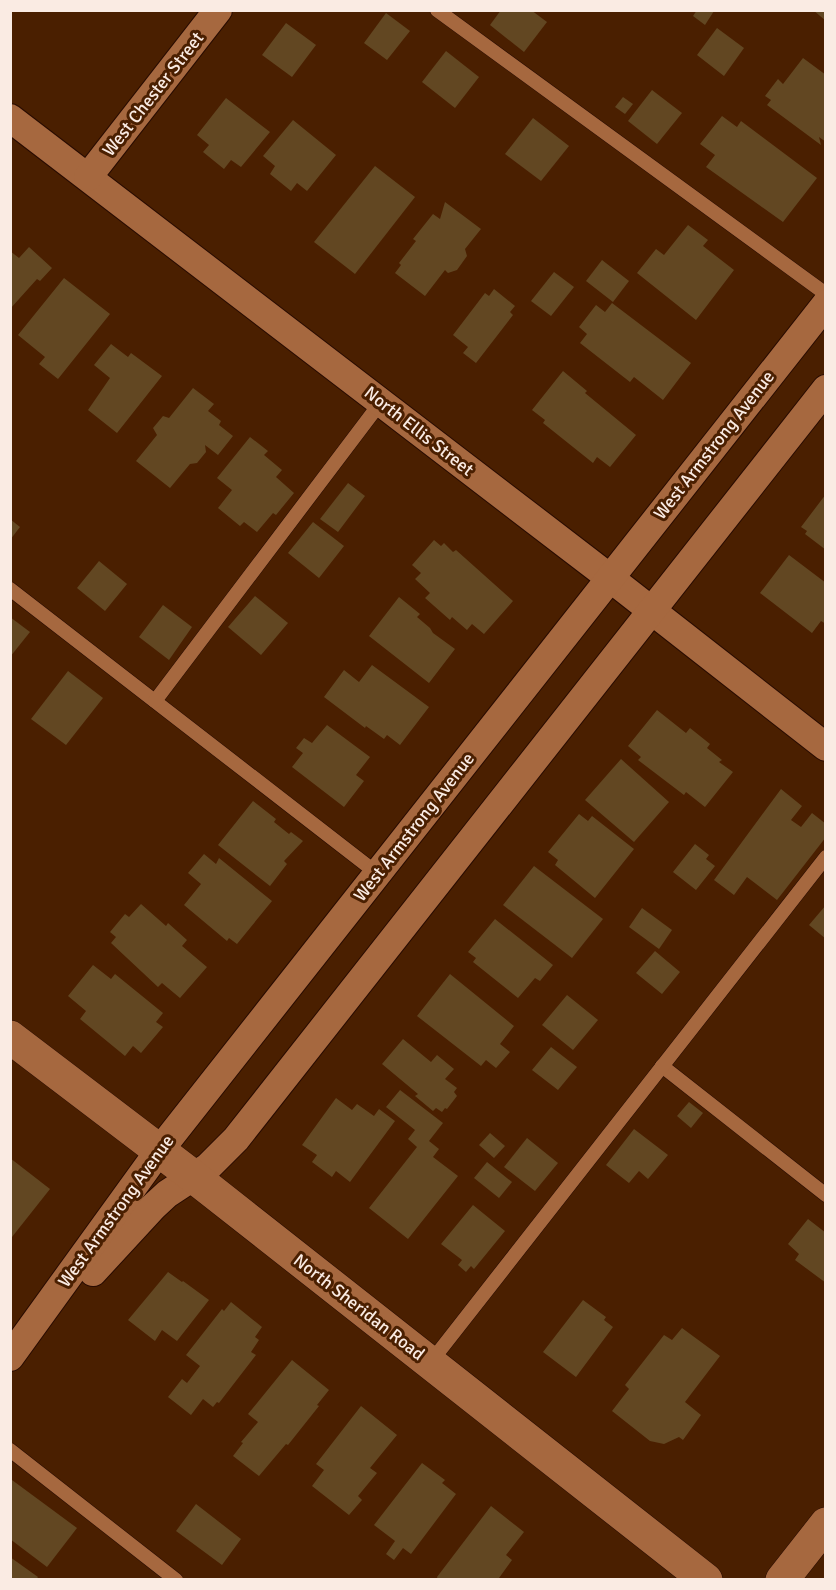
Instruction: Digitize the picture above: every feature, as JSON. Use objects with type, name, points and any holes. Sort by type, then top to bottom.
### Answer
[{"type":"main road","name":"North Sheridan Road","points":[[10,1037],[194,1177],[706,1580]]},
{"type":"main road","points":[[782,1580],[825,1524]]},
{"type":"street","name":"West Chester Street","points":[[88,177],[218,10]]},
{"type":"street","name":"North Ellis Street","points":[[10,118],[610,578],[825,747]]},
{"type":"street","name":"West Armstrong Avenue","points":[[10,1357],[159,1150],[825,304]]},
{"type":"street","name":"West Armstrong Avenue","points":[[10,1366],[136,1223],[167,1194],[216,1160],[236,1139],[825,389]]},
{"type":"lane","points":[[437,10],[825,294]]},
{"type":"lane","points":[[155,701],[381,402]]},
{"type":"lane","points":[[10,590],[378,873]]},
{"type":"lane","points":[[430,1363],[825,857]]},
{"type":"lane","points":[[662,1066],[825,1195]]},
{"type":"lane","points":[[10,1450],[176,1580]]},
{"type":"building","points":[[501,10],[531,10],[547,22],[524,52],[490,25]]},
{"type":"building","points":[[697,10],[714,11],[705,25],[693,16]]},
{"type":"building","points":[[813,10],[826,10],[826,21]]},
{"type":"building","points":[[386,13],[410,31],[387,60],[364,43]]},
{"type":"building","points":[[286,23],[316,45],[292,77],[262,55]]},
{"type":"building","points":[[717,28],[744,48],[724,76],[697,55]]},
{"type":"building","points":[[446,51],[479,77],[455,108],[422,82]]},
{"type":"building","points":[[803,58],[826,75],[826,142],[819,137],[821,145],[767,105],[771,100],[765,96],[778,79],[783,84]]},
{"type":"building","points":[[652,90],[682,113],[657,144],[628,121]]},
{"type":"building","points":[[623,97],[633,104],[625,114],[615,107]]},
{"type":"building","points":[[226,98],[270,132],[241,167],[231,160],[224,169],[203,152],[209,145],[197,135]]},
{"type":"building","points":[[722,116],[737,127],[741,121],[817,178],[783,222],[706,167],[715,155],[700,144]]},
{"type":"building","points":[[533,118],[569,146],[541,181],[505,154]]},
{"type":"building","points":[[293,120],[336,155],[307,191],[297,183],[291,191],[270,174],[275,166],[263,156]]},
{"type":"building","points":[[375,166],[415,197],[355,274],[314,242]]},
{"type":"building","points":[[445,202],[481,229],[465,249],[467,256],[457,270],[448,273],[445,270],[425,296],[395,273],[401,265],[399,263],[416,241],[413,239],[433,214],[440,219]]},
{"type":"building","points":[[688,225],[708,240],[703,246],[734,270],[696,320],[637,273],[656,249],[664,255]]},
{"type":"building","points":[[29,247],[52,268],[40,281],[37,279],[10,309],[10,251],[19,258]]},
{"type":"building","points":[[602,260],[629,281],[613,302],[586,281]]},
{"type":"building","points":[[554,272],[574,287],[551,316],[531,301]]},
{"type":"building","points":[[64,278],[110,314],[58,379],[39,364],[45,357],[18,335]]},
{"type":"building","points":[[494,289],[515,306],[510,312],[513,315],[476,363],[463,353],[468,347],[453,335],[485,293],[489,296]]},
{"type":"building","points":[[612,303],[691,363],[663,400],[634,377],[630,382],[580,343],[587,334],[579,327],[596,305],[605,312]]},
{"type":"building","points":[[111,344],[128,357],[131,353],[162,376],[117,433],[88,410],[110,378],[94,365]]},
{"type":"building","points":[[563,371],[587,391],[585,393],[636,435],[610,467],[597,457],[593,463],[543,423],[545,420],[532,410]]},
{"type":"building","points":[[193,388],[214,404],[208,411],[221,421],[219,425],[233,436],[218,455],[205,445],[206,452],[197,463],[190,464],[170,488],[136,461],[157,435],[153,428],[163,416],[169,418]]},
{"type":"building","points":[[250,437],[268,451],[264,455],[282,470],[276,477],[294,493],[276,515],[273,513],[257,532],[244,522],[240,526],[218,508],[232,490],[217,478]]},
{"type":"building","points":[[348,483],[365,496],[338,532],[320,519]]},
{"type":"building","points":[[826,494],[826,550],[805,534],[807,531],[801,527]]},
{"type":"building","points":[[10,519],[20,527],[10,540]]},
{"type":"building","points":[[313,522],[344,546],[319,578],[288,553]]},
{"type":"building","points":[[434,540],[441,546],[444,543],[453,552],[456,550],[513,601],[484,634],[472,624],[467,630],[452,617],[450,620],[425,598],[430,593],[415,579],[421,573],[412,565]]},
{"type":"building","points":[[789,555],[826,583],[826,624],[821,621],[812,633],[760,593]]},
{"type":"building","points":[[99,561],[127,584],[105,611],[77,588]]},
{"type":"building","points":[[255,596],[288,623],[261,655],[228,627]]},
{"type":"building","points":[[399,597],[420,614],[417,617],[433,633],[455,649],[429,683],[369,636]]},
{"type":"building","points":[[163,605],[192,627],[169,660],[139,637]]},
{"type":"building","points":[[10,617],[30,632],[10,657]]},
{"type":"building","points":[[372,665],[429,707],[400,745],[387,735],[384,739],[366,726],[365,728],[324,697],[344,670],[359,682]]},
{"type":"building","points":[[68,671],[103,698],[66,745],[31,719]]},
{"type":"building","points":[[657,710],[686,733],[690,728],[710,744],[707,748],[722,760],[719,762],[733,772],[705,807],[686,792],[684,795],[638,760],[641,757],[628,746]]},
{"type":"building","points":[[327,725],[370,757],[356,775],[364,781],[344,807],[292,767],[303,753],[296,748],[304,738],[312,743]]},
{"type":"building","points":[[621,759],[669,802],[634,842],[585,800]]},
{"type":"building","points":[[781,789],[802,806],[791,820],[801,827],[812,813],[826,824],[826,837],[777,900],[747,877],[734,895],[714,880]]},
{"type":"building","points":[[253,801],[276,819],[274,822],[289,834],[291,832],[303,841],[284,861],[287,864],[270,886],[218,845]]},
{"type":"building","points":[[579,814],[588,821],[592,816],[634,849],[595,898],[555,865],[558,860],[548,852]]},
{"type":"building","points":[[695,844],[709,855],[706,859],[715,866],[696,890],[673,872]]},
{"type":"building","points":[[204,854],[216,864],[219,858],[272,901],[237,944],[229,938],[227,941],[184,905],[201,884],[188,873]]},
{"type":"building","points":[[534,866],[603,919],[572,958],[503,905]]},
{"type":"building","points":[[141,904],[166,926],[168,923],[187,940],[182,946],[207,967],[180,998],[162,983],[158,987],[111,943],[116,937],[110,932],[125,914],[129,917]]},
{"type":"building","points":[[826,905],[826,939],[809,925]]},
{"type":"building","points":[[642,908],[672,930],[659,949],[629,927]]},
{"type":"building","points":[[495,919],[553,965],[540,981],[535,978],[518,998],[473,962],[476,958],[468,952]]},
{"type":"building","points":[[655,951],[680,972],[662,994],[636,973]]},
{"type":"building","points":[[93,965],[111,979],[115,974],[163,1013],[156,1022],[163,1027],[141,1053],[133,1046],[125,1056],[80,1019],[86,1011],[68,996]]},
{"type":"building","points":[[450,974],[514,1026],[500,1044],[510,1052],[496,1068],[486,1060],[481,1066],[417,1016]]},
{"type":"building","points":[[567,995],[598,1020],[573,1050],[542,1025]]},
{"type":"building","points":[[403,1039],[431,1062],[437,1055],[454,1069],[445,1079],[457,1088],[454,1092],[457,1096],[442,1112],[436,1108],[433,1111],[415,1096],[418,1094],[382,1064]]},
{"type":"building","points":[[551,1047],[577,1067],[558,1090],[532,1070]]},
{"type":"building","points":[[400,1090],[443,1123],[429,1141],[439,1149],[433,1157],[458,1176],[408,1239],[369,1208],[417,1147],[408,1139],[415,1130],[386,1107]]},
{"type":"building","points":[[336,1098],[352,1110],[357,1104],[374,1116],[379,1109],[395,1121],[350,1182],[336,1171],[332,1177],[312,1162],[317,1155],[302,1145]]},
{"type":"building","points":[[689,1102],[703,1113],[691,1128],[677,1116]]},
{"type":"building","points":[[634,1129],[668,1155],[648,1179],[639,1171],[629,1183],[606,1165]]},
{"type":"building","points":[[490,1133],[505,1146],[494,1158],[479,1145]]},
{"type":"building","points":[[527,1138],[558,1163],[535,1191],[504,1167]]},
{"type":"building","points":[[10,1158],[50,1189],[12,1237],[10,1236]]},
{"type":"building","points":[[487,1162],[512,1182],[499,1198],[474,1178]]},
{"type":"building","points":[[473,1205],[505,1231],[474,1269],[471,1266],[466,1272],[458,1265],[462,1260],[441,1244]]},
{"type":"building","points":[[808,1219],[826,1233],[826,1283],[795,1260],[799,1254],[788,1244]]},
{"type":"building","points":[[168,1272],[209,1300],[177,1341],[162,1330],[155,1341],[128,1320]]},
{"type":"building","points":[[583,1300],[606,1317],[604,1320],[613,1327],[576,1377],[543,1352]]},
{"type":"building","points":[[231,1302],[262,1327],[255,1337],[259,1340],[251,1352],[256,1355],[219,1403],[217,1402],[213,1407],[203,1399],[191,1415],[168,1397],[182,1379],[187,1383],[200,1366],[186,1355],[222,1309],[224,1311]]},
{"type":"building","points":[[682,1328],[720,1356],[685,1402],[701,1415],[683,1440],[679,1437],[664,1444],[650,1441],[612,1411],[629,1389],[625,1385],[664,1335],[672,1340]]},
{"type":"building","points":[[292,1360],[329,1390],[288,1445],[286,1444],[259,1476],[233,1456],[243,1443],[241,1442],[258,1422],[248,1414]]},
{"type":"building","points":[[361,1406],[397,1435],[370,1468],[377,1473],[358,1496],[362,1500],[349,1515],[312,1486],[324,1470],[316,1464]]},
{"type":"building","points":[[422,1463],[445,1480],[442,1483],[456,1494],[411,1554],[403,1548],[394,1560],[386,1554],[395,1541],[374,1525]]},
{"type":"building","points":[[12,1480],[77,1528],[47,1567],[10,1539],[10,1482]]},
{"type":"building","points":[[196,1504],[241,1539],[222,1565],[176,1531]]},
{"type":"building","points":[[491,1506],[524,1532],[506,1555],[512,1560],[499,1578],[501,1580],[438,1580],[437,1577]]},
{"type":"building","points":[[10,1557],[38,1577],[36,1580],[10,1580]]}]
